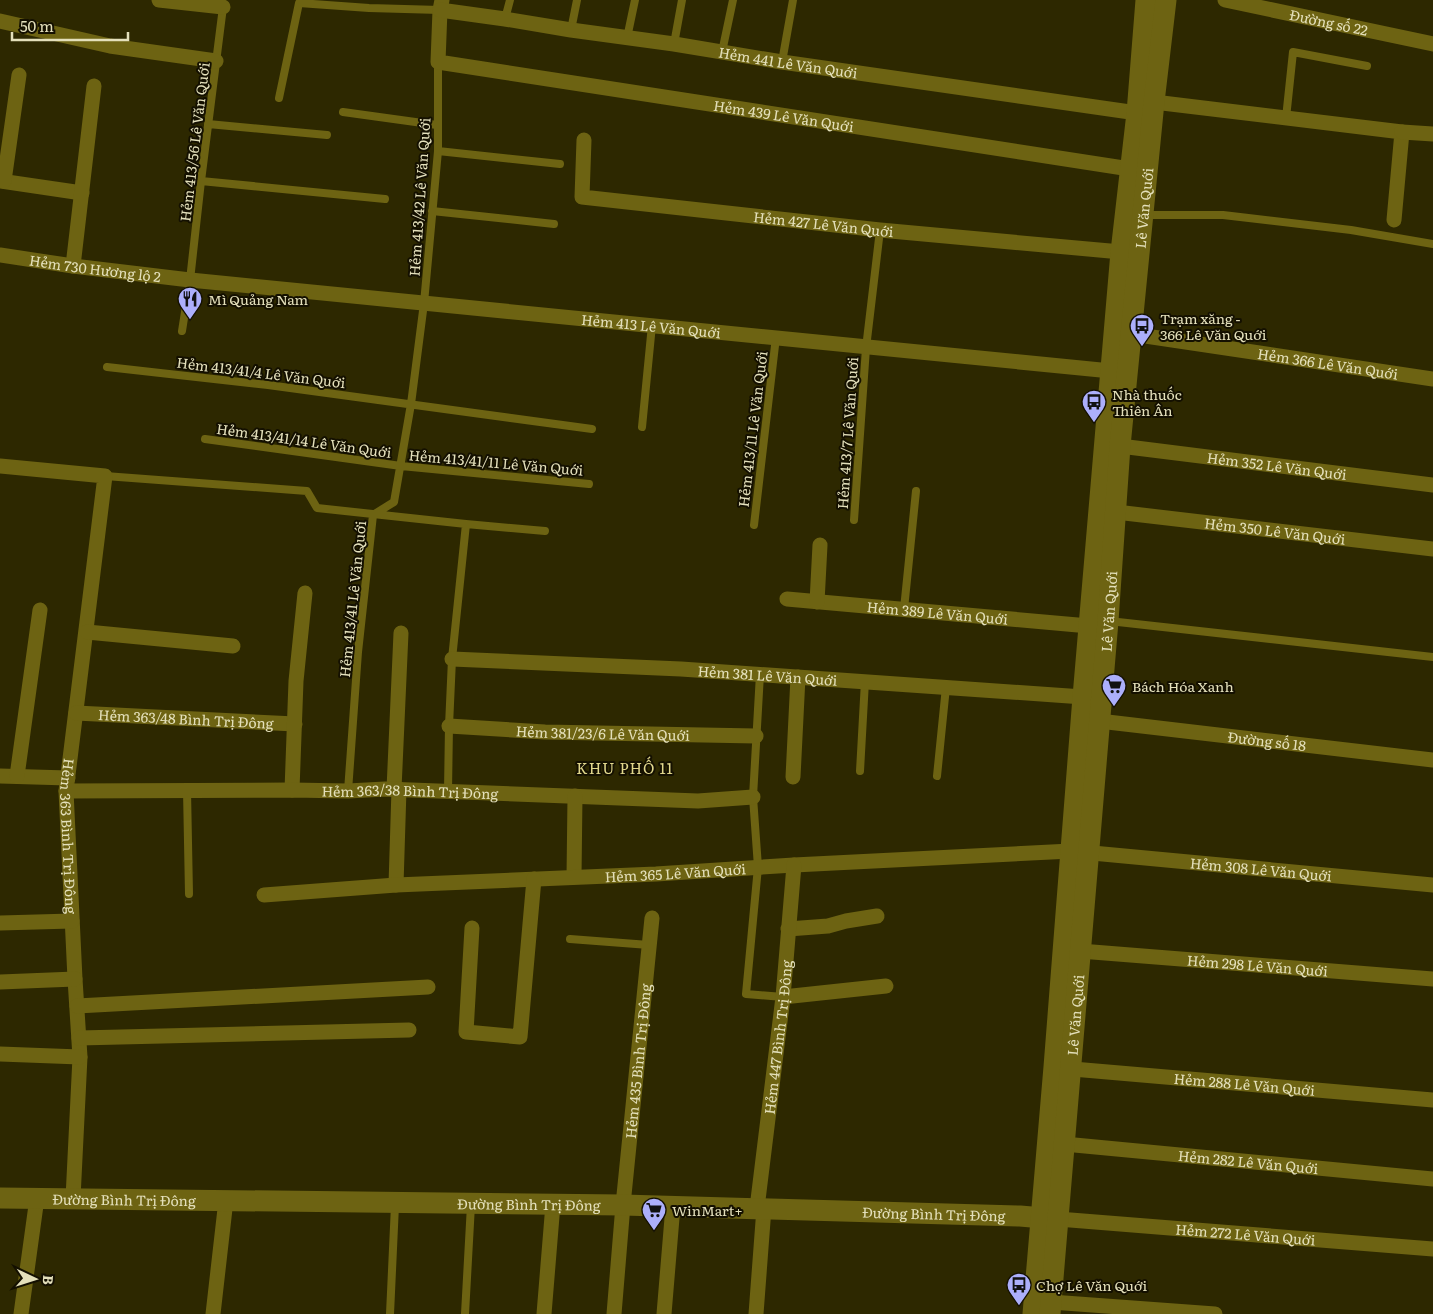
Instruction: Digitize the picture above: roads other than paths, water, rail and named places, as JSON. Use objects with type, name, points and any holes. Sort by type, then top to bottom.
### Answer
[{"type":"main road","name":"Lê Văn Quới","points":[[1108,512],[1120,446],[1132,334],[1135,215],[1145,108],[1146,0]]},
{"type":"main road","name":"Lê Văn Quới","points":[[1051,1308],[1049,1218],[1080,852],[1099,721],[1099,624],[1108,512],[1111,371],[1121,252],[1135,215],[1130,169],[1145,108],[1166,0]]},
{"type":"main road","name":"Lê Văn Quới","points":[[1033,1314],[1064,1144],[1062,1068],[1080,951],[1080,852],[1084,697],[1099,624]]},
{"type":"main road","name":"Đường Bình Trị Đông","points":[[0,1198],[623,1205],[1049,1218]]},
{"type":"street","points":[[160,0],[223,7]]},
{"type":"street","name":"Đường số 22","points":[[1225,0],[1433,44]]},
{"type":"street","points":[[438,62],[441,5]]},
{"type":"street","name":"Hẻm 441 Lê Văn Quới","points":[[441,5],[505,19],[782,62],[1145,108],[1286,118],[1433,134]]},
{"type":"street","points":[[0,21],[110,46],[216,61]]},
{"type":"street","name":"Hẻm 439 Lê Văn Quới","points":[[438,62],[1130,169]]},
{"type":"street","points":[[19,75],[2,181],[82,193]]},
{"type":"street","points":[[73,266],[94,86]]},
{"type":"street","points":[[1394,220],[1402,132]]},
{"type":"street","name":"Hẻm 427 Lê Văn Quới","points":[[584,140],[582,197],[880,230],[1121,252]]},
{"type":"street","name":"Hẻm 730 Hương lộ 2","points":[[0,255],[190,280]]},
{"type":"street","name":"Hẻm 413 Lê Văn Quới","points":[[190,280],[1111,371]]},
{"type":"street","name":"Hẻm 366 Lê Văn Quới","points":[[1132,334],[1433,379]]},
{"type":"street","name":"Hẻm 352 Lê Văn Quới","points":[[1120,446],[1433,485]]},
{"type":"street","points":[[0,466],[105,476]]},
{"type":"street","name":"Hẻm 363 Bình Trị Đông","points":[[73,1198],[80,1057],[76,1006],[67,785],[105,476]]},
{"type":"street","name":"Hẻm 350 Lê Văn Quới","points":[[1108,512],[1433,549]]},
{"type":"street","points":[[817,602],[820,545]]},
{"type":"street","points":[[292,790],[296,680],[305,592]]},
{"type":"street","name":"Hẻm 389 Lê Văn Quới","points":[[787,599],[1099,624]]},
{"type":"street","points":[[17,776],[40,610]]},
{"type":"street","points":[[86,632],[233,646]]},
{"type":"street","points":[[396,885],[396,789],[401,633]]},
{"type":"street","name":"Hẻm 381 Lê Văn Quới","points":[[452,659],[682,669],[1084,697]]},
{"type":"street","points":[[793,777],[798,677]]},
{"type":"street","name":"Hẻm 363/48 Bình Trị Đông","points":[[76,713],[295,724]]},
{"type":"street","name":"Đường số 18","points":[[1099,721],[1433,760]]},
{"type":"street","name":"Hẻm 381/23/6 Lê Văn Quới","points":[[449,726],[545,732],[756,736]]},
{"type":"street","name":"Hẻm 363/38 Bình Trị Đông","points":[[0,776],[17,776],[67,785],[187,790],[348,791],[396,789],[698,801],[753,797]]},
{"type":"street","points":[[574,877],[576,796]]},
{"type":"street","name":"Hẻm 365 Lê Văn Quới","points":[[264,895],[396,885],[656,874],[794,864],[1080,852]]},
{"type":"street","name":"Hẻm 308 Lê Văn Quới","points":[[1080,852],[1433,885]]},
{"type":"street","name":"Hẻm 447 Bình Trị Đông","points":[[756,1314],[760,1208],[783,998],[794,864]]},
{"type":"street","points":[[472,928],[466,1032],[520,1037],[534,879]]},
{"type":"street","points":[[788,929],[828,926],[877,916]]},
{"type":"street","name":"Hẻm 435 Bình Trị Đông","points":[[614,1314],[652,918]]},
{"type":"street","points":[[0,923],[72,921]]},
{"type":"street","name":"Hẻm 298 Lê Văn Quới","points":[[1080,951],[1433,979]]},
{"type":"street","points":[[0,982],[75,979]]},
{"type":"street","points":[[783,998],[886,986]]},
{"type":"street","points":[[76,1006],[428,987]]},
{"type":"street","points":[[79,1038],[409,1030]]},
{"type":"street","points":[[0,1054],[80,1057]]},
{"type":"street","name":"Hẻm 288 Lê Văn Quới","points":[[1062,1068],[1433,1100]]},
{"type":"street","name":"Hẻm 282 Lê Văn Quới","points":[[1064,1144],[1433,1179]]},
{"type":"street","points":[[21,1314],[37,1198]]},
{"type":"street","points":[[213,1314],[226,1200]]},
{"type":"street","points":[[544,1314],[553,1204]]},
{"type":"street","points":[[664,1314],[673,1206]]},
{"type":"street","name":"Hẻm 272 Lê Văn Quới","points":[[1049,1218],[1433,1249]]},
{"type":"street","points":[[1051,1308],[1215,1314]]},
{"type":"lane","points":[[368,8],[370,0]]},
{"type":"lane","points":[[505,19],[510,0]]},
{"type":"lane","points":[[571,30],[577,0]]},
{"type":"lane","points":[[627,38],[635,0]]},
{"type":"lane","points":[[674,44],[682,0]]},
{"type":"lane","points":[[722,52],[733,0]]},
{"type":"lane","points":[[782,62],[793,0]]},
{"type":"lane","points":[[279,98],[299,3],[368,8],[441,5]]},
{"type":"lane","name":"Hẻm 413/56 Lê Văn Quới","points":[[182,331],[190,280],[223,7]]},
{"type":"lane","points":[[1286,118],[1293,52],[1367,66]]},
{"type":"lane","name":"Hẻm 413/42 Lê Văn Quới","points":[[424,303],[438,151],[438,62]]},
{"type":"lane","points":[[343,112],[437,125]]},
{"type":"lane","points":[[208,124],[327,134]]},
{"type":"lane","points":[[438,151],[560,164]]},
{"type":"lane","points":[[201,181],[385,199]]},
{"type":"lane","points":[[432,211],[554,224]]},
{"type":"lane","points":[[1135,215],[1223,215],[1351,230],[1433,244]]},
{"type":"lane","name":"Hẻm 413/7 Lê Văn Quới","points":[[854,520],[866,348],[880,230]]},
{"type":"lane","name":"Hẻm 413/41 Lê Văn Quới","points":[[348,791],[358,652],[373,515],[394,502],[412,404],[424,303]]},
{"type":"lane","points":[[642,427],[652,325]]},
{"type":"lane","name":"Hẻm 413/11 Lê Văn Quới","points":[[754,525],[776,337]]},
{"type":"lane","name":"Hẻm 413/41/4 Lê Văn Quới","points":[[107,367],[268,385],[592,429]]},
{"type":"lane","name":"Hẻm 413/41/14 Lê Văn Quới","points":[[205,439],[401,466]]},
{"type":"lane","name":"Hẻm 413/41/11 Lê Văn Quới","points":[[401,466],[589,484]]},
{"type":"lane","points":[[105,476],[307,491],[317,508],[545,531]]},
{"type":"lane","points":[[904,609],[916,491]]},
{"type":"lane","points":[[448,791],[452,659],[466,524]]},
{"type":"lane","points":[[1099,624],[1433,657]]},
{"type":"lane","points":[[760,674],[753,797],[758,867],[746,994],[783,998]]},
{"type":"lane","points":[[860,771],[865,681]]},
{"type":"lane","points":[[937,776],[946,687]]},
{"type":"lane","points":[[187,790],[189,894]]},
{"type":"lane","points":[[570,939],[649,945]]},
{"type":"lane","points":[[390,1314],[395,1203]]},
{"type":"lane","points":[[464,1314],[471,1203]]},
{"type":"place","name":"Mì Quảng Nam","points":[[190,320]]},
{"type":"place","name":"Trạm xăng - 366 Lê Văn Quới","points":[[1142,347]]},
{"type":"place","name":"Nhà thuốc Thiên Ân","points":[[1094,423]]},
{"type":"place","name":"Bách Hóa Xanh","points":[[1114,707]]},
{"type":"place","name":"WinMart+","points":[[654,1231]]},
{"type":"place","name":"Chợ Lê Văn Quới","points":[[1019,1306]]},
{"type":"district","name":"KHU PHỐ 11","points":[[625,767]]}]
